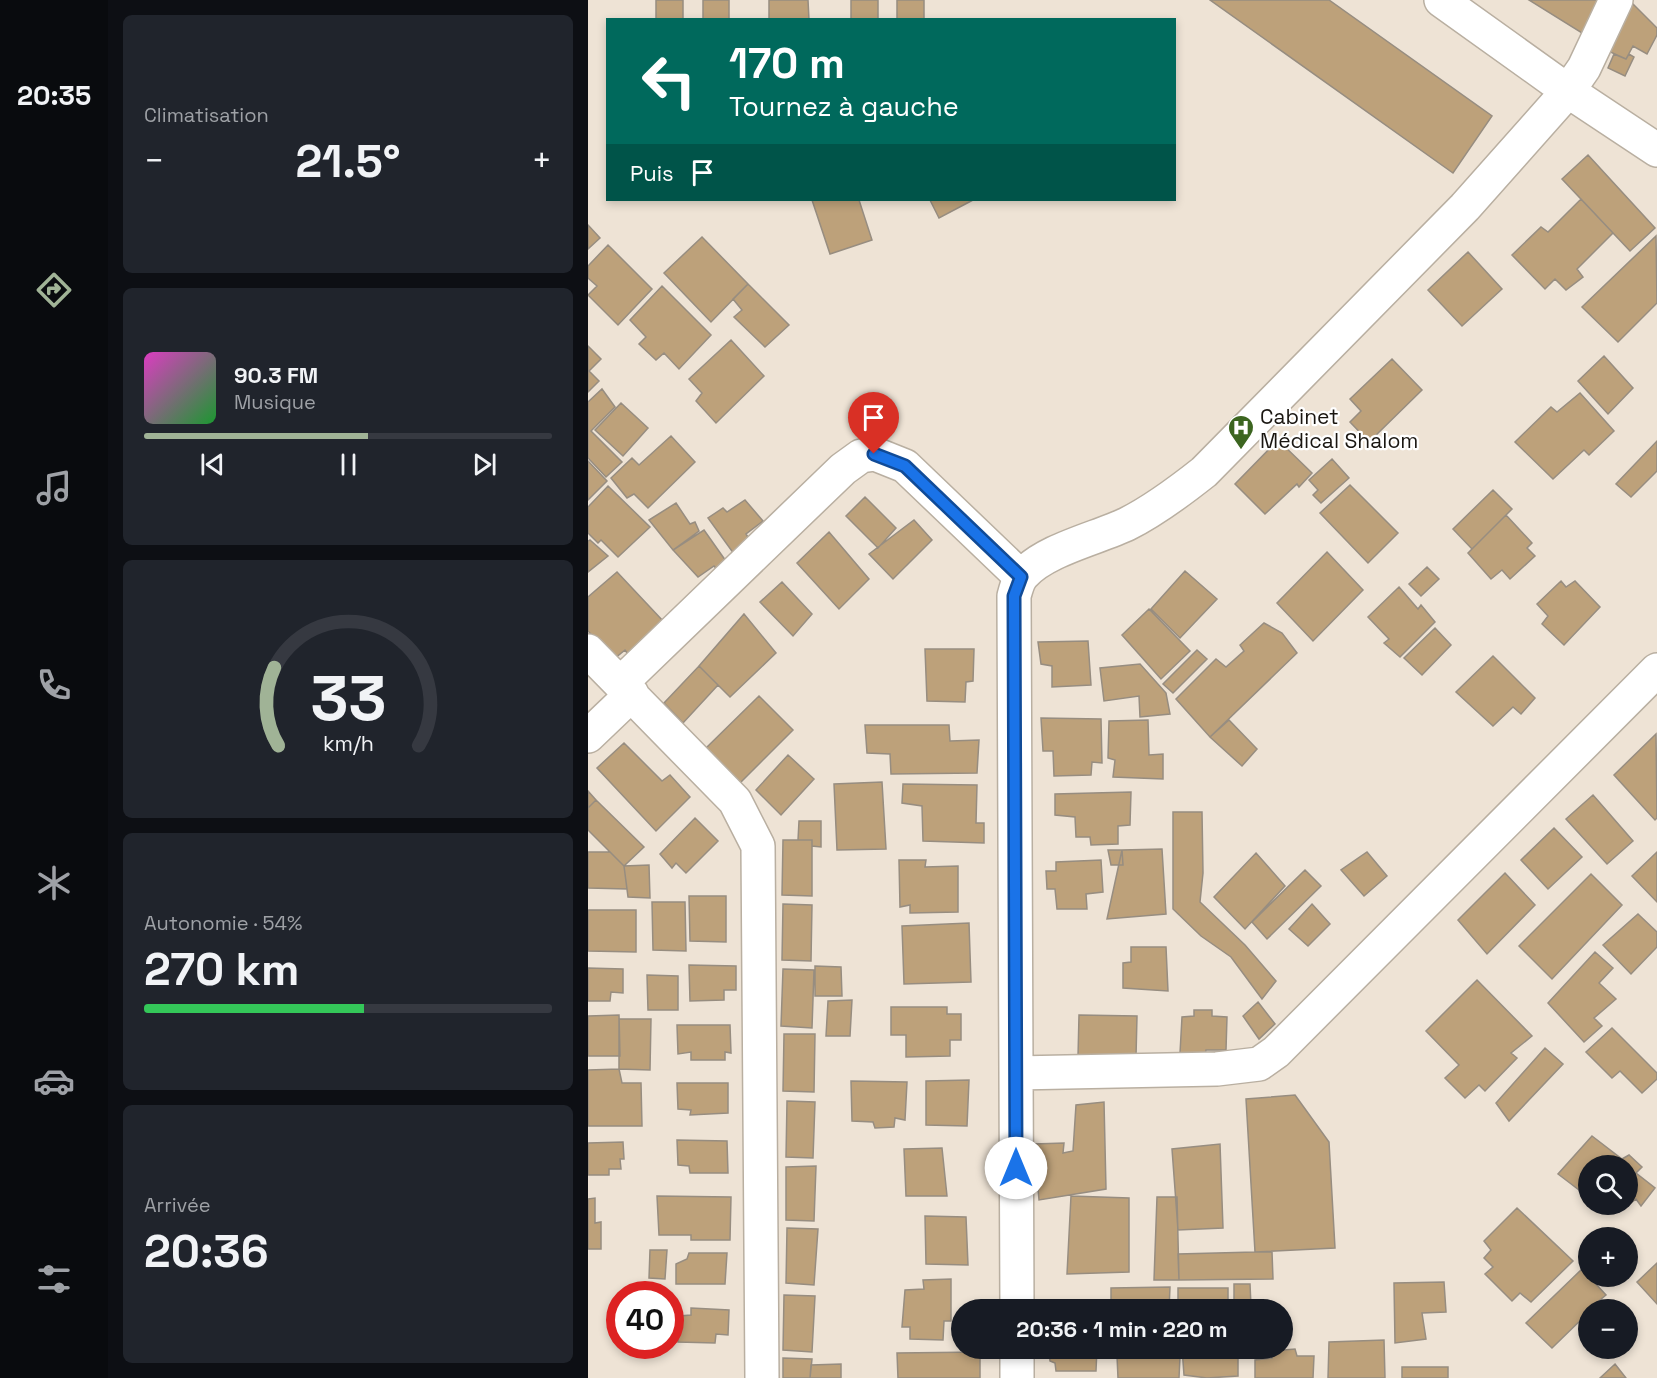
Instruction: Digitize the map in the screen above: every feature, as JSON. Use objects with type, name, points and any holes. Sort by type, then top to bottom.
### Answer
[{"type":"street","points":[[1441,0],[1568,91],[1657,150]]},
{"type":"street","points":[[1017,1299],[1014,596],[1021,577],[1030,567],[1045,559],[1128,524],[1168,500],[1204,471],[1465,207],[1568,91],[1584,68],[1616,0]]},
{"type":"street","points":[[588,736],[626,689],[843,469],[861,456],[874,454],[905,466],[1021,577]]},
{"type":"street","points":[[588,651],[735,801],[750,825],[758,846],[762,1378]]},
{"type":"street","points":[[1016,1073],[1217,1070],[1259,1064],[1276,1052],[1657,670]]},
{"type":"street","points":[[1017,1359],[1017,1378]]},
{"type":"building","points":[[656,0],[683,0],[683,18],[656,18]]},
{"type":"building","points":[[703,0],[729,0],[729,18],[703,18]]},
{"type":"building","points":[[769,0],[808,0],[809,18],[769,18]]},
{"type":"building","points":[[851,0],[878,0],[878,18],[851,18]]},
{"type":"building","points":[[897,0],[924,0],[924,18],[897,18]]},
{"type":"building","points":[[1210,0],[1329,0],[1492,116],[1453,173]]},
{"type":"building","points":[[1529,0],[1602,0],[1582,33]]},
{"type":"building","points":[[1631,2],[1657,28],[1657,35],[1647,54],[1633,46],[1626,59],[1608,51]]},
{"type":"building","points":[[1614,54],[1626,59],[1629,54],[1634,57],[1625,76],[1608,68]]},
{"type":"building","points":[[1588,155],[1655,228],[1630,251],[1562,179]]},
{"type":"building","points":[[1581,199],[1613,233],[1577,269],[1583,277],[1566,290],[1555,279],[1545,289],[1512,255],[1541,227],[1548,232]]},
{"type":"building","points":[[812,201],[859,201],[872,240],[830,254]]},
{"type":"building","points":[[930,201],[971,201],[939,218]]},
{"type":"building","points":[[588,225],[600,238],[588,249]]},
{"type":"building","points":[[1656,236],[1657,303],[1618,342],[1582,307]]},
{"type":"building","points":[[702,237],[748,284],[711,322],[664,273]]},
{"type":"building","points":[[608,245],[652,289],[618,325],[588,295],[597,286],[588,278],[588,266]]},
{"type":"building","points":[[1468,252],[1502,289],[1462,326],[1428,290]]},
{"type":"building","points":[[748,284],[789,325],[765,347],[734,317],[742,310],[733,299]]},
{"type":"building","points":[[662,286],[711,335],[679,369],[664,353],[656,360],[639,344],[646,337],[630,320]]},
{"type":"building","points":[[731,340],[764,376],[716,423],[696,401],[702,393],[689,379]]},
{"type":"building","points":[[588,346],[601,359],[589,371],[599,381],[588,392]]},
{"type":"building","points":[[1604,356],[1633,388],[1608,414],[1578,381]]},
{"type":"building","points":[[1392,359],[1422,390],[1369,442],[1350,422],[1361,411],[1350,399]]},
{"type":"building","points":[[602,389],[615,407],[591,431],[622,462],[606,477],[588,458],[588,402]]},
{"type":"building","points":[[1580,393],[1614,431],[1589,455],[1584,450],[1553,479],[1515,442],[1551,407],[1557,412]]},
{"type":"building","points":[[621,403],[648,428],[623,456],[595,430]]},
{"type":"building","points":[[671,436],[695,462],[648,508],[634,494],[627,498],[611,478],[632,458],[639,465]]},
{"type":"building","points":[[1278,440],[1312,473],[1299,487],[1297,484],[1265,514],[1235,484]]},
{"type":"building","points":[[1657,441],[1657,471],[1631,497],[1616,484]]},
{"type":"building","points":[[1332,459],[1349,478],[1321,503],[1313,495],[1318,490],[1309,480]]},
{"type":"building","points":[[588,461],[607,481],[588,500]]},
{"type":"building","points":[[1350,485],[1398,533],[1368,563],[1320,513]]},
{"type":"building","points":[[608,486],[650,527],[618,557],[601,540],[598,543],[588,533],[588,507]]},
{"type":"building","points":[[1493,490],[1512,509],[1472,549],[1453,529]]},
{"type":"building","points":[[865,497],[896,528],[878,548],[846,516]]},
{"type":"building","points":[[745,500],[763,521],[746,534],[751,542],[734,554],[708,518],[723,508],[727,512]]},
{"type":"building","points":[[676,503],[690,524],[695,522],[699,531],[673,550],[649,520]]},
{"type":"building","points":[[1506,515],[1532,543],[1527,548],[1535,556],[1510,579],[1502,570],[1491,579],[1468,553]]},
{"type":"building","points":[[914,520],[932,540],[893,579],[869,554]]},
{"type":"building","points":[[704,530],[728,564],[719,572],[714,566],[698,577],[673,550]]},
{"type":"building","points":[[829,532],[869,579],[839,609],[797,563]]},
{"type":"building","points":[[590,540],[608,556],[588,572],[588,541]]},
{"type":"building","points":[[1327,552],[1363,590],[1313,641],[1277,603]]},
{"type":"building","points":[[1427,567],[1439,579],[1421,596],[1409,584]]},
{"type":"building","points":[[1185,571],[1217,599],[1180,638],[1151,609]]},
{"type":"building","points":[[617,572],[664,622],[630,657],[625,650],[614,659],[588,631],[588,597]]},
{"type":"building","points":[[1561,581],[1566,587],[1575,581],[1600,607],[1564,645],[1542,624],[1548,616],[1537,604]]},
{"type":"building","points":[[782,582],[812,614],[793,636],[760,602]]},
{"type":"building","points":[[1399,587],[1418,609],[1421,605],[1435,622],[1400,657],[1384,643],[1389,639],[1368,617]]},
{"type":"building","points":[[1149,609],[1190,651],[1161,679],[1122,635]]},
{"type":"building","points":[[744,614],[776,653],[730,697],[699,666]]},
{"type":"building","points":[[1264,623],[1282,633],[1297,653],[1210,737],[1176,699],[1216,659],[1226,667],[1244,651],[1240,645]]},
{"type":"building","points":[[1435,628],[1451,645],[1422,675],[1404,658]]},
{"type":"building","points":[[1088,641],[1091,685],[1052,687],[1052,666],[1041,664],[1038,642]]},
{"type":"building","points":[[925,649],[974,649],[973,681],[966,682],[965,702],[927,701]]},
{"type":"building","points":[[1197,650],[1207,659],[1173,693],[1163,684]]},
{"type":"building","points":[[1493,656],[1535,698],[1521,714],[1513,707],[1493,726],[1456,692]]},
{"type":"building","points":[[1140,664],[1166,693],[1170,714],[1140,717],[1139,696],[1104,701],[1100,668]]},
{"type":"building","points":[[699,666],[718,685],[683,723],[664,703]]},
{"type":"building","points":[[759,696],[793,730],[740,783],[705,749]]},
{"type":"building","points":[[1041,718],[1101,719],[1102,763],[1092,762],[1091,775],[1054,776],[1053,751],[1043,751]]},
{"type":"building","points":[[1148,720],[1149,755],[1163,754],[1163,779],[1113,777],[1115,760],[1108,758],[1109,721]]},
{"type":"building","points":[[1229,720],[1257,749],[1242,766],[1210,737]]},
{"type":"building","points":[[865,725],[949,725],[950,741],[979,740],[977,773],[891,774],[890,754],[867,753]]},
{"type":"building","points":[[1656,734],[1657,818],[1655,820],[1614,775]]},
{"type":"building","points":[[624,743],[662,781],[670,775],[690,797],[656,831],[597,768]]},
{"type":"building","points":[[788,755],[814,779],[781,815],[756,790]]},
{"type":"building","points":[[882,782],[886,849],[837,850],[834,784]]},
{"type":"building","points":[[903,784],[977,785],[976,823],[984,823],[984,843],[923,841],[922,806],[902,803]]},
{"type":"building","points":[[588,791],[596,800],[588,808]]},
{"type":"building","points":[[1131,792],[1130,825],[1118,826],[1118,844],[1091,845],[1090,837],[1076,837],[1075,817],[1055,815],[1055,794]]},
{"type":"building","points":[[1593,795],[1633,841],[1607,864],[1566,819]]},
{"type":"building","points":[[596,800],[644,847],[624,866],[588,830],[588,808]]},
{"type":"building","points":[[1173,812],[1202,812],[1203,873],[1200,902],[1245,945],[1276,981],[1262,999],[1231,957],[1201,936],[1173,909]]},
{"type":"building","points":[[695,818],[718,841],[686,873],[676,863],[672,868],[660,854]]},
{"type":"building","points":[[799,821],[821,821],[821,847],[812,846],[812,840],[798,840]]},
{"type":"building","points":[[1554,828],[1582,857],[1548,889],[1521,860]]},
{"type":"building","points":[[783,840],[812,840],[812,896],[782,895]]},
{"type":"building","points":[[1162,849],[1166,914],[1107,919],[1122,850]]},
{"type":"building","points":[[1108,850],[1122,850],[1123,865],[1111,865]]},
{"type":"building","points":[[588,852],[610,852],[624,866],[627,889],[588,888]]},
{"type":"building","points":[[1367,852],[1387,876],[1364,896],[1341,870]]},
{"type":"building","points":[[1657,852],[1657,902],[1632,876]]},
{"type":"building","points":[[1256,853],[1285,886],[1245,929],[1214,897]]},
{"type":"building","points":[[899,860],[926,860],[925,867],[958,866],[958,912],[910,913],[910,905],[900,907]]},
{"type":"building","points":[[1101,860],[1103,892],[1086,894],[1087,909],[1057,909],[1055,889],[1047,889],[1046,871],[1056,871],[1056,862]]},
{"type":"building","points":[[649,865],[650,898],[628,897],[624,866]]},
{"type":"building","points":[[1305,870],[1321,886],[1267,939],[1252,922]]},
{"type":"building","points":[[1505,873],[1535,905],[1487,954],[1458,920]]},
{"type":"building","points":[[1591,874],[1622,905],[1552,979],[1519,946]]},
{"type":"building","points":[[689,896],[726,896],[726,942],[690,941]]},
{"type":"building","points":[[652,902],[685,902],[686,951],[653,950]]},
{"type":"building","points":[[783,904],[812,905],[811,961],[782,960]]},
{"type":"building","points":[[1312,904],[1330,924],[1308,946],[1289,929]]},
{"type":"building","points":[[588,910],[636,910],[636,952],[588,951]]},
{"type":"building","points":[[1638,914],[1657,932],[1657,947],[1631,974],[1603,945]]},
{"type":"building","points":[[969,923],[971,982],[904,984],[902,926]]},
{"type":"building","points":[[1131,947],[1166,947],[1168,991],[1123,988],[1123,963],[1131,962]]},
{"type":"building","points":[[1595,952],[1613,968],[1599,983],[1616,999],[1594,1018],[1602,1026],[1584,1042],[1548,1003]]},
{"type":"building","points":[[689,965],[736,966],[736,990],[724,990],[724,1000],[690,1001]]},
{"type":"building","points":[[815,966],[841,967],[842,996],[815,996]]},
{"type":"building","points":[[588,968],[623,969],[623,993],[611,992],[610,1001],[588,1001]]},
{"type":"building","points":[[783,969],[814,970],[812,1028],[781,1026]]},
{"type":"building","points":[[647,975],[678,976],[678,1010],[648,1010]]},
{"type":"building","points":[[1477,980],[1532,1036],[1511,1053],[1517,1058],[1485,1091],[1479,1085],[1465,1098],[1445,1078],[1459,1065],[1426,1031]]},
{"type":"building","points":[[852,1000],[850,1036],[826,1036],[828,1001]]},
{"type":"building","points":[[1258,1002],[1275,1024],[1259,1039],[1243,1016]]},
{"type":"building","points":[[891,1007],[947,1007],[947,1014],[961,1014],[961,1040],[950,1040],[950,1056],[906,1057],[906,1035],[891,1035]]},
{"type":"building","points":[[1194,1010],[1212,1010],[1212,1016],[1227,1017],[1226,1050],[1206,1050],[1205,1056],[1180,1053],[1182,1017],[1194,1016]]},
{"type":"building","points":[[619,1015],[620,1056],[588,1056],[588,1016]]},
{"type":"building","points":[[1079,1015],[1137,1016],[1136,1057],[1078,1057]]},
{"type":"building","points":[[619,1019],[651,1019],[650,1070],[619,1069]]},
{"type":"building","points":[[677,1025],[730,1025],[731,1053],[725,1052],[725,1060],[691,1060],[691,1052],[678,1054]]},
{"type":"building","points":[[1612,1028],[1657,1073],[1657,1079],[1642,1093],[1620,1071],[1612,1078],[1586,1052]]},
{"type":"building","points":[[784,1034],[815,1034],[814,1092],[783,1091]]},
{"type":"building","points":[[1545,1048],[1563,1064],[1509,1121],[1496,1103]]},
{"type":"building","points":[[619,1069],[622,1083],[641,1083],[642,1126],[588,1126],[588,1070]]},
{"type":"building","points":[[969,1080],[967,1126],[926,1125],[926,1081]]},
{"type":"building","points":[[851,1081],[907,1082],[905,1120],[895,1118],[894,1127],[875,1128],[873,1122],[852,1121]]},
{"type":"building","points":[[677,1083],[728,1083],[728,1113],[690,1115],[691,1110],[678,1109]]},
{"type":"building","points":[[1295,1095],[1329,1142],[1335,1248],[1255,1252],[1246,1099]]},
{"type":"building","points":[[787,1101],[815,1102],[813,1158],[786,1157]]},
{"type":"building","points":[[1104,1102],[1106,1189],[1039,1200],[1034,1144],[1064,1143],[1063,1153],[1073,1151],[1076,1105]]},
{"type":"building","points":[[1592,1136],[1617,1155],[1578,1155],[1578,1189],[1558,1174]]},
{"type":"building","points":[[677,1140],[727,1141],[728,1173],[690,1173],[689,1166],[678,1165]]},
{"type":"building","points":[[623,1142],[624,1159],[620,1159],[621,1169],[609,1169],[609,1175],[588,1175],[588,1143]]},
{"type":"building","points":[[1220,1144],[1223,1228],[1178,1230],[1172,1149]]},
{"type":"building","points":[[942,1148],[947,1196],[906,1196],[904,1149]]},
{"type":"building","points":[[816,1166],[814,1221],[786,1220],[786,1167]]},
{"type":"building","points":[[1638,1175],[1655,1188],[1641,1206],[1638,1202]]},
{"type":"building","points":[[657,1196],[731,1197],[730,1240],[691,1240],[691,1235],[659,1235]]},
{"type":"building","points":[[1071,1196],[1129,1198],[1129,1272],[1067,1274]]},
{"type":"building","points":[[1157,1197],[1177,1197],[1179,1280],[1154,1280]]},
{"type":"building","points":[[595,1198],[595,1223],[601,1222],[601,1249],[588,1249],[588,1199]]},
{"type":"building","points":[[1517,1208],[1573,1261],[1531,1302],[1520,1293],[1512,1301],[1485,1274],[1493,1267],[1484,1258],[1491,1250],[1484,1241]]},
{"type":"building","points":[[925,1216],[966,1217],[968,1265],[926,1264]]},
{"type":"building","points":[[787,1228],[818,1229],[814,1285],[786,1283]]},
{"type":"building","points":[[650,1250],[667,1250],[665,1279],[649,1278]]},
{"type":"building","points":[[1272,1252],[1273,1279],[1179,1280],[1178,1254]]},
{"type":"building","points":[[689,1253],[727,1253],[725,1284],[684,1284],[684,1281],[676,1281],[676,1264],[687,1259]]},
{"type":"building","points":[[1657,1263],[1657,1304],[1638,1283]]},
{"type":"building","points":[[1578,1273],[1578,1287],[1599,1287],[1606,1295],[1601,1299],[1578,1299],[1578,1323],[1552,1348],[1526,1323]]},
{"type":"building","points":[[951,1279],[951,1321],[944,1321],[943,1340],[910,1339],[910,1327],[902,1327],[905,1290],[924,1289],[923,1280]]},
{"type":"building","points":[[1444,1282],[1446,1312],[1422,1313],[1426,1339],[1395,1343],[1394,1283]]},
{"type":"building","points":[[1234,1284],[1250,1284],[1251,1299],[1234,1299]]},
{"type":"building","points":[[1170,1287],[1169,1299],[1111,1299],[1111,1288]]},
{"type":"building","points":[[1178,1288],[1228,1288],[1228,1299],[1178,1299]]},
{"type":"building","points":[[784,1295],[815,1296],[812,1352],[783,1350]]},
{"type":"building","points":[[691,1308],[729,1310],[728,1335],[716,1334],[715,1343],[684,1342],[684,1316],[691,1315]]},
{"type":"building","points":[[1384,1340],[1385,1378],[1328,1378],[1329,1342]]},
{"type":"building","points":[[1293,1349],[1295,1349],[1297,1356],[1314,1356],[1313,1378],[1255,1378],[1255,1360],[1293,1359]]},
{"type":"building","points":[[951,1352],[951,1359],[980,1359],[980,1378],[898,1378],[897,1353]]},
{"type":"building","points":[[783,1358],[812,1359],[810,1378],[783,1378]]},
{"type":"building","points":[[1050,1359],[1097,1359],[1096,1371],[1056,1371],[1055,1363]]},
{"type":"building","points":[[1117,1359],[1180,1359],[1179,1378],[1118,1378]]},
{"type":"building","points":[[1183,1359],[1238,1359],[1238,1376],[1207,1378],[1184,1375]]},
{"type":"building","points":[[841,1364],[841,1378],[810,1378],[811,1365]]},
{"type":"building","points":[[1615,1364],[1626,1378],[1600,1378]]},
{"type":"building","points":[[1402,1367],[1448,1367],[1448,1378],[1402,1378]]},
{"type":"place","name":"Cabinet Médical Shalom","points":[[1241,451]]},
{"type":"route","points":[[874,454],[905,466],[1021,577],[1014,596],[1016,1168]]}]
